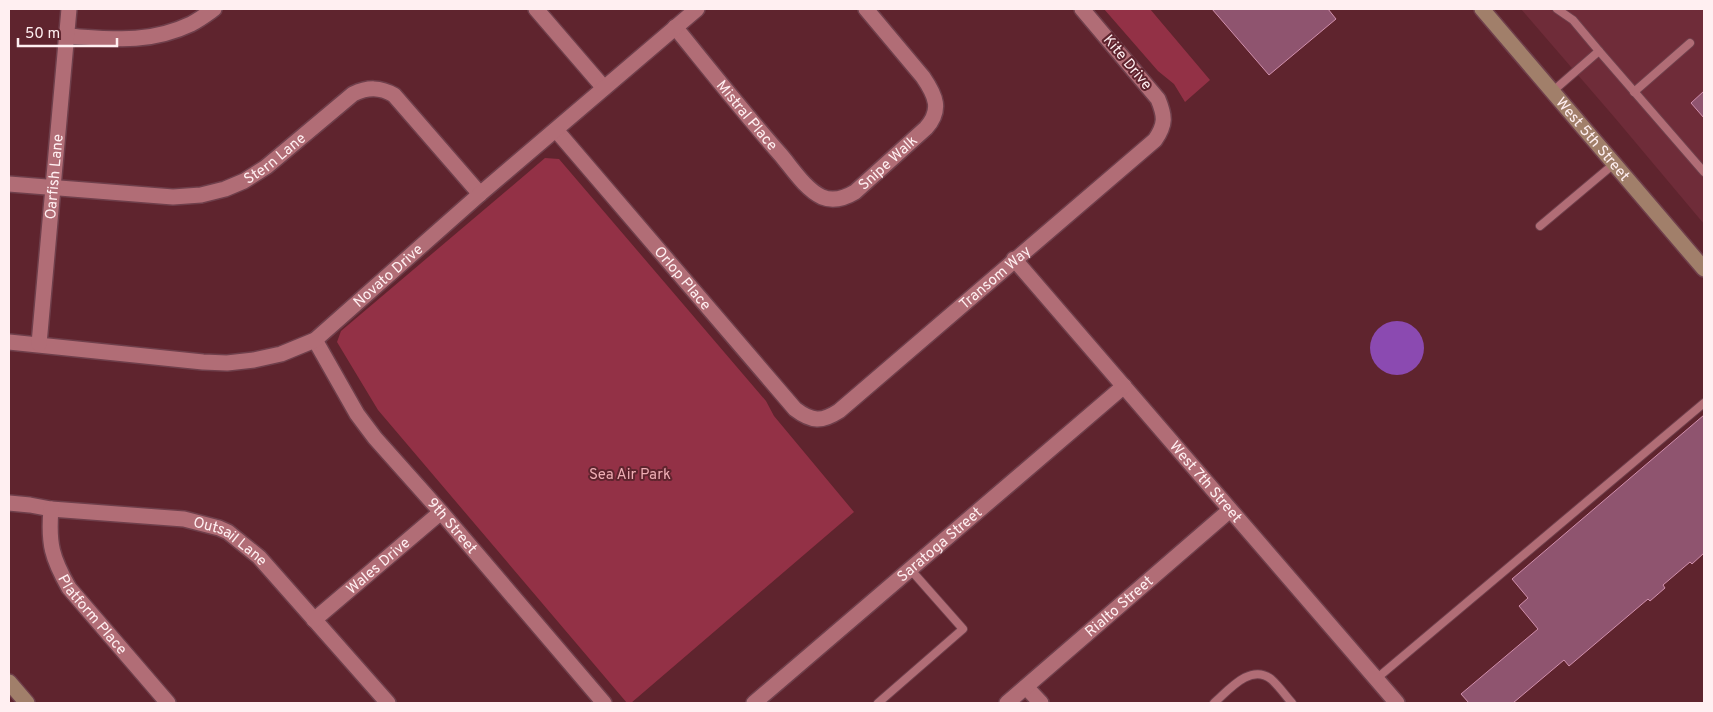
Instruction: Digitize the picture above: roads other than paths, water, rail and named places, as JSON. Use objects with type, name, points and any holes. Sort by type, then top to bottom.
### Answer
[{"type":"main road","name":"West 5th Street","points":[[1482,9],[1704,269]]},
{"type":"main road","points":[[9,682],[27,703]]},
{"type":"street","name":"Oarfish Lane","points":[[39,344],[69,9]]},
{"type":"street","points":[[67,36],[130,40],[151,38],[193,23],[214,9]]},
{"type":"street","points":[[536,9],[604,88]]},
{"type":"street","name":"Novato Drive","points":[[9,342],[227,363],[281,354],[315,340],[480,194],[697,9]]},
{"type":"street","name":"Snipe Walk","points":[[823,197],[835,200],[847,197],[855,192],[926,128],[933,120],[937,105],[932,89],[924,77],[866,9]]},
{"type":"street","name":"Kite Drive","points":[[1082,9],[1158,99],[1164,121]]},
{"type":"street","name":"Mistral Place","points":[[675,28],[784,159],[815,192],[823,197]]},
{"type":"street","name":"Stern Lane","points":[[9,184],[173,197],[200,195],[225,189],[244,181],[266,167],[353,94],[370,88],[386,90],[394,95],[480,194]]},
{"type":"street","name":"Transom Way","points":[[815,420],[829,418],[839,410],[1155,140],[1164,121]]},
{"type":"street","name":"Orlop Place","points":[[556,130],[795,409],[815,420]]},
{"type":"street","name":"West 7th Street","points":[[1014,259],[1397,703]]},
{"type":"street","name":"9th Street","points":[[315,340],[357,414],[375,438],[441,512],[604,703]]},
{"type":"street","name":"Saratoga Street","points":[[754,703],[1124,386]]},
{"type":"street","name":"Outsail Lane","points":[[9,503],[51,509],[184,519],[228,532],[259,557],[388,703]]},
{"type":"street","name":"Platform Place","points":[[51,509],[49,533],[52,553],[69,588],[168,703]]},
{"type":"street","name":"Rialto Street","points":[[1007,703],[1230,510]]},
{"type":"street","name":"Wales Drive","points":[[314,620],[441,512]]},
{"type":"street","points":[[1026,687],[1040,703]]},
{"type":"lane","points":[[1557,9],[1573,20],[1704,172]]},
{"type":"lane","points":[[1634,92],[1690,43]]},
{"type":"lane","points":[[1553,91],[1599,51]]},
{"type":"lane","points":[[1540,226],[1615,163]]},
{"type":"lane","points":[[1376,679],[1704,403]]},
{"type":"lane","points":[[878,703],[963,629],[910,569]]},
{"type":"lane","points":[[1214,703],[1243,678],[1259,674],[1274,682],[1292,703]]},
{"type":"park label","name":"Sea Air Park","points":[[630,474]]}]
